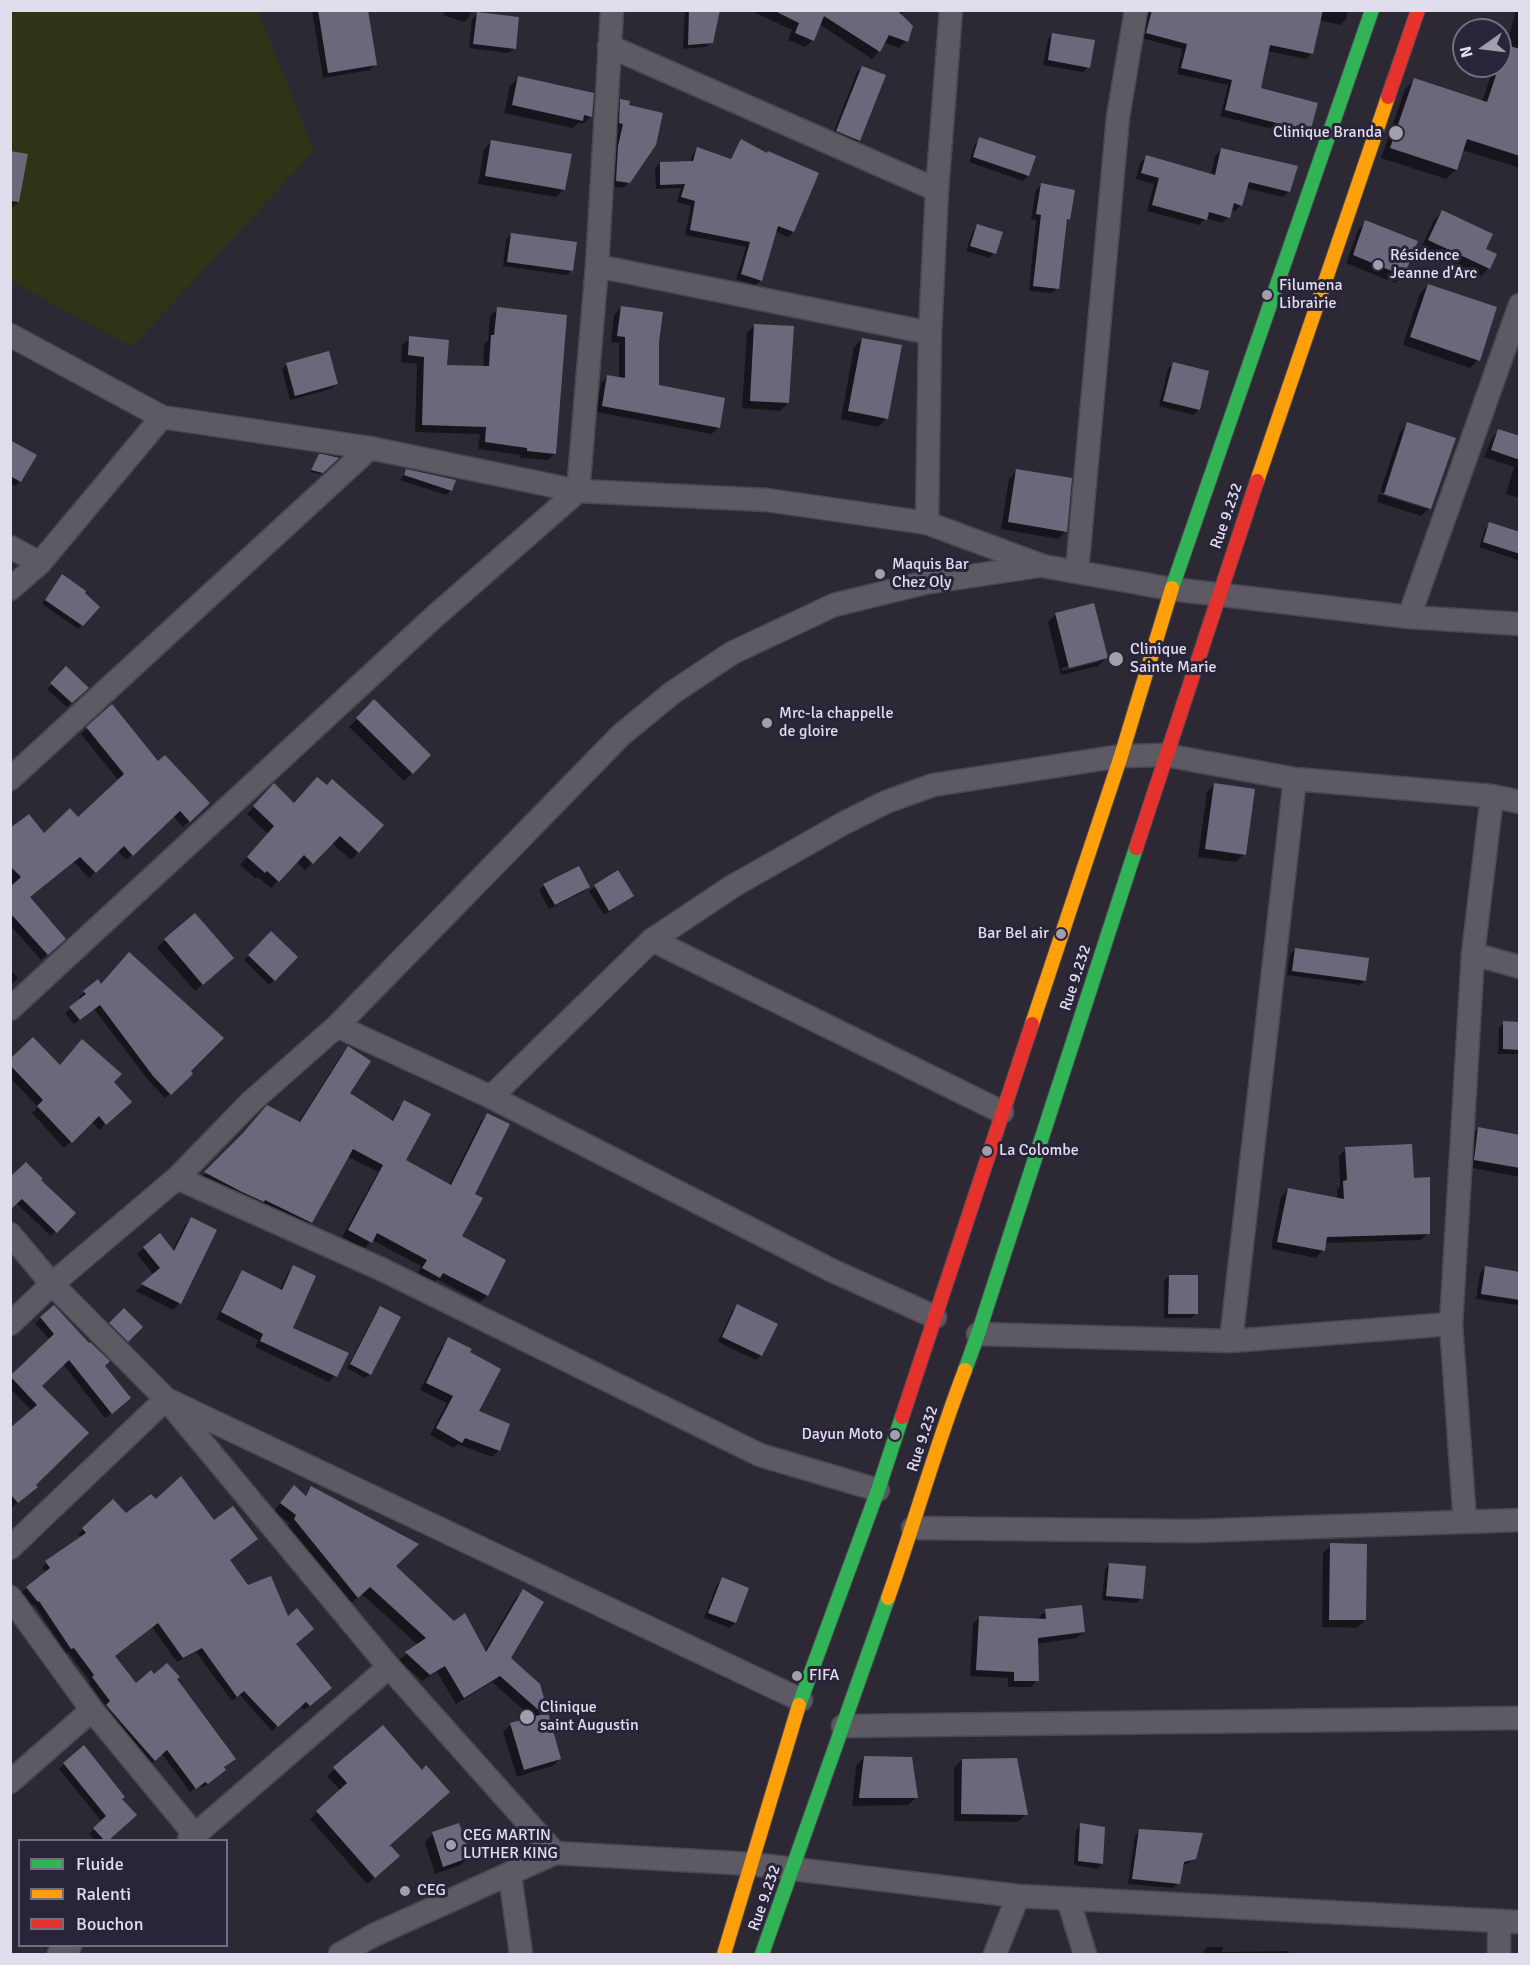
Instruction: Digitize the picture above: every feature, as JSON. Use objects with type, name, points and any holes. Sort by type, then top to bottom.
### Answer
[{"type":"street","points":[[10,1009],[434,617],[578,491],[597,266],[612,10]]},
{"type":"street","points":[[927,523],[930,333],[937,190],[951,10]]},
{"type":"street","points":[[1077,571],[1118,117],[1136,10]]},
{"type":"street","name":"Rue 9.232","points":[[724,1954],[801,1700],[878,1490],[1120,756],[1172,589],[1372,10]]},
{"type":"street","name":"Rue 9.232","points":[[762,1954],[913,1528],[941,1432],[978,1334],[1218,594],[1418,10]]},
{"type":"street","points":[[609,46],[937,190]]},
{"type":"street","points":[[597,266],[930,333]]},
{"type":"street","points":[[1409,617],[1520,304]]},
{"type":"street","points":[[10,335],[162,417],[370,448],[578,491],[767,500],[927,523],[1043,566],[1172,589],[1409,617],[1520,624]]},
{"type":"street","points":[[10,589],[40,563],[162,417]]},
{"type":"street","points":[[10,779],[370,448]]},
{"type":"street","points":[[10,547],[40,563]]},
{"type":"street","points":[[10,1324],[52,1284],[177,1178],[252,1101],[337,1026],[621,735],[672,693],[732,653],[834,605],[924,583],[1043,566]]},
{"type":"street","points":[[491,1097],[652,940],[733,886],[844,823],[886,802],[933,785],[1120,756],[1165,755],[1295,779],[1492,796],[1520,802]]},
{"type":"street","points":[[1231,1341],[1295,779]]},
{"type":"street","points":[[1465,1522],[1451,1324],[1473,954],[1492,796]]},
{"type":"street","points":[[652,940],[1002,1112]]},
{"type":"street","points":[[1473,954],[1520,967]]},
{"type":"street","points":[[337,1026],[491,1097],[831,1270],[935,1317]]},
{"type":"street","points":[[177,1178],[381,1269],[760,1455],[878,1490]]},
{"type":"street","points":[[10,1234],[52,1284],[166,1399],[389,1667],[555,1852]]},
{"type":"street","points":[[978,1334],[1231,1341],[1451,1324]]},
{"type":"street","points":[[10,1548],[166,1399]]},
{"type":"street","points":[[166,1399],[801,1700]]},
{"type":"street","points":[[913,1528],[1193,1531],[1520,1520]]},
{"type":"street","points":[[10,1597],[92,1710],[192,1838],[389,1667]]},
{"type":"street","points":[[10,1782],[92,1710]]},
{"type":"street","points":[[843,1726],[1520,1718]]},
{"type":"street","points":[[340,1954],[376,1945],[555,1852],[752,1864],[1018,1896],[1509,1922],[1499,1954]]},
{"type":"street","points":[[510,1875],[521,1954]]},
{"type":"street","points":[[995,1954],[1018,1896]]},
{"type":"street","points":[[1068,1899],[1085,1954]]},
{"type":"green space","points":[[10,11],[258,11],[314,151],[132,347],[11,281]]},
{"type":"building","points":[[318,10],[368,10],[377,65],[328,73]]},
{"type":"building","points":[[689,10],[720,10],[713,43],[688,45]]},
{"type":"building","points":[[773,10],[897,10],[913,26],[908,42],[889,35],[880,52],[824,16],[814,41],[795,33],[799,23]]},
{"type":"building","points":[[1152,10],[1323,10],[1313,54],[1270,45],[1261,88],[1318,103],[1311,129],[1297,125],[1296,128],[1225,110],[1232,80],[1181,68],[1187,44],[1146,33]]},
{"type":"building","points":[[477,12],[519,17],[516,49],[473,44]]},
{"type":"building","points":[[1052,33],[1095,40],[1090,68],[1048,60]]},
{"type":"building","points":[[1512,47],[1520,49],[1520,156],[1467,139],[1457,170],[1390,148],[1414,78],[1487,102],[1495,78],[1512,78]]},
{"type":"building","points":[[862,66],[886,75],[860,141],[836,131]]},
{"type":"building","points":[[518,76],[594,93],[592,117],[584,115],[583,121],[512,105]]},
{"type":"building","points":[[620,99],[630,101],[629,105],[663,113],[656,145],[630,183],[616,181],[618,146],[623,124],[619,123]]},
{"type":"building","points":[[979,137],[1036,156],[1029,176],[973,157]]},
{"type":"building","points":[[741,139],[767,153],[768,151],[819,173],[794,232],[778,226],[762,281],[741,274],[750,242],[690,230],[695,201],[681,197],[685,184],[660,185],[660,162],[693,161],[697,147],[731,159]]},
{"type":"building","points":[[491,140],[572,154],[565,190],[485,176]]},
{"type":"building","points":[[1221,148],[1298,166],[1290,192],[1249,182],[1242,206],[1234,203],[1230,218],[1209,212],[1207,220],[1152,205],[1159,178],[1141,173],[1146,155],[1215,175]]},
{"type":"building","points":[[10,151],[28,154],[19,202],[10,201]]},
{"type":"building","points":[[1041,183],[1075,190],[1070,220],[1067,219],[1059,289],[1033,286],[1041,215],[1036,214]]},
{"type":"building","points":[[1442,210],[1493,234],[1486,249],[1497,254],[1490,269],[1428,240]]},
{"type":"building","points":[[1365,220],[1418,241],[1404,276],[1353,255]]},
{"type":"building","points":[[977,224],[1003,232],[996,254],[970,246]]},
{"type":"building","points":[[511,233],[577,242],[573,271],[507,262]]},
{"type":"building","points":[[1428,284],[1497,307],[1480,361],[1410,337]]},
{"type":"building","points":[[621,306],[663,312],[659,342],[659,385],[725,398],[720,428],[602,406],[607,375],[625,378],[625,337],[617,336]]},
{"type":"building","points":[[497,307],[567,315],[556,454],[527,451],[527,448],[485,442],[486,427],[422,425],[424,357],[408,355],[409,336],[449,340],[447,365],[489,366],[491,335],[494,335]]},
{"type":"building","points":[[754,324],[794,326],[789,403],[750,401]]},
{"type":"building","points":[[862,338],[902,345],[888,419],[848,411]]},
{"type":"building","points":[[329,351],[338,384],[295,396],[286,363]]},
{"type":"building","points":[[1173,362],[1209,371],[1200,410],[1163,401]]},
{"type":"building","points":[[1407,422],[1456,438],[1431,509],[1384,494]]},
{"type":"building","points":[[1498,429],[1520,436],[1520,460],[1491,450]]},
{"type":"building","points":[[10,440],[37,455],[21,482],[10,476]]},
{"type":"building","points":[[319,454],[339,458],[323,473],[311,470]]},
{"type":"building","points":[[406,469],[456,480],[452,491],[404,475]]},
{"type":"building","points":[[1016,469],[1072,478],[1067,532],[1008,522]]},
{"type":"building","points":[[1489,522],[1520,532],[1520,554],[1483,542]]},
{"type":"building","points":[[62,574],[86,591],[85,593],[100,607],[83,626],[45,600]]},
{"type":"building","points":[[1094,603],[1108,658],[1069,668],[1055,613]]},
{"type":"building","points":[[66,666],[89,688],[72,703],[50,683]]},
{"type":"building","points":[[374,699],[431,755],[413,774],[356,718]]},
{"type":"building","points":[[112,704],[158,761],[165,755],[210,803],[190,822],[180,811],[133,856],[124,846],[96,873],[80,857],[30,897],[66,939],[48,955],[10,913],[10,887],[21,877],[10,866],[10,828],[29,814],[44,833],[70,808],[78,817],[124,774],[86,727]]},
{"type":"building","points":[[317,777],[327,785],[332,779],[384,825],[359,853],[340,836],[313,864],[304,855],[279,882],[247,857],[274,826],[253,806],[274,783],[294,803]]},
{"type":"building","points":[[1214,783],[1255,789],[1246,855],[1205,849]]},
{"type":"building","points":[[579,866],[590,887],[555,905],[543,884]]},
{"type":"building","points":[[618,870],[634,896],[609,911],[594,885]]},
{"type":"building","points":[[195,913],[234,958],[203,985],[164,939]]},
{"type":"building","points":[[271,931],[298,957],[275,981],[248,955]]},
{"type":"building","points":[[1295,948],[1369,958],[1366,981],[1292,971]]},
{"type":"building","points":[[129,952],[224,1038],[191,1071],[193,1074],[171,1095],[153,1076],[100,1005],[80,1020],[69,1007],[86,994],[83,991],[98,979],[101,984]]},
{"type":"building","points":[[1503,1021],[1520,1022],[1520,1050],[1503,1049]]},
{"type":"building","points":[[33,1037],[60,1065],[82,1039],[122,1074],[114,1082],[132,1102],[106,1125],[99,1116],[72,1143],[37,1106],[43,1100],[10,1065],[10,1059]]},
{"type":"building","points":[[348,1046],[371,1061],[350,1093],[393,1121],[404,1100],[431,1114],[406,1160],[451,1185],[487,1113],[510,1124],[475,1194],[483,1198],[462,1236],[506,1260],[488,1296],[443,1273],[440,1278],[422,1268],[427,1260],[377,1233],[372,1243],[348,1230],[383,1165],[353,1149],[312,1223],[265,1200],[264,1202],[240,1191],[204,1172],[267,1105],[300,1122]]},
{"type":"building","points":[[1478,1127],[1520,1135],[1520,1168],[1474,1160]]},
{"type":"building","points":[[1412,1144],[1414,1178],[1430,1177],[1430,1234],[1327,1237],[1325,1251],[1277,1242],[1288,1188],[1344,1199],[1343,1181],[1347,1180],[1345,1147]]},
{"type":"building","points":[[26,1162],[43,1179],[41,1180],[76,1213],[57,1233],[22,1199],[10,1210],[10,1177]]},
{"type":"building","points":[[191,1217],[217,1230],[181,1304],[141,1284],[160,1268],[143,1247],[160,1233],[174,1251]]},
{"type":"building","points":[[293,1265],[316,1276],[293,1328],[349,1353],[337,1377],[260,1341],[263,1334],[221,1312],[242,1270],[282,1290]]},
{"type":"building","points":[[1485,1266],[1520,1272],[1520,1300],[1481,1294]]},
{"type":"building","points":[[1169,1275],[1198,1275],[1198,1314],[1168,1314]]},
{"type":"building","points":[[737,1304],[778,1324],[762,1356],[722,1337]]},
{"type":"building","points":[[54,1305],[89,1343],[110,1361],[105,1366],[131,1398],[112,1414],[69,1360],[42,1386],[89,1433],[36,1485],[38,1487],[18,1503],[10,1494],[10,1428],[37,1405],[10,1376],[54,1334],[40,1317]]},
{"type":"building","points":[[380,1306],[401,1317],[371,1375],[350,1364]]},
{"type":"building","points":[[124,1308],[143,1327],[128,1342],[109,1323]]},
{"type":"building","points":[[448,1337],[472,1349],[470,1352],[501,1369],[479,1411],[510,1424],[500,1451],[465,1438],[462,1443],[436,1428],[453,1396],[426,1383]]},
{"type":"building","points":[[181,1476],[214,1520],[233,1506],[258,1539],[230,1560],[248,1585],[271,1576],[288,1616],[297,1608],[314,1629],[296,1644],[332,1688],[310,1706],[306,1702],[278,1727],[244,1691],[237,1697],[202,1648],[183,1658],[158,1623],[115,1656],[136,1683],[151,1670],[154,1674],[167,1663],[180,1677],[177,1679],[236,1759],[224,1767],[226,1770],[208,1784],[205,1782],[196,1789],[167,1750],[155,1761],[106,1705],[110,1701],[92,1677],[94,1675],[74,1648],[71,1649],[39,1601],[26,1587],[50,1568],[45,1561],[86,1533],[82,1528],[113,1499],[126,1513],[151,1494],[156,1499]]},
{"type":"building","points":[[294,1485],[306,1496],[311,1486],[419,1544],[396,1566],[454,1621],[465,1613],[486,1652],[523,1589],[544,1602],[511,1658],[540,1684],[561,1759],[524,1770],[510,1723],[543,1714],[500,1676],[464,1698],[445,1666],[430,1675],[405,1652],[426,1638],[370,1587],[358,1598],[294,1519],[296,1515],[280,1503]]},
{"type":"building","points":[[1330,1543],[1367,1544],[1366,1620],[1329,1620]]},
{"type":"building","points":[[1109,1563],[1146,1566],[1143,1599],[1106,1596]]},
{"type":"building","points":[[722,1577],[749,1588],[736,1623],[708,1613]]},
{"type":"building","points":[[1082,1605],[1085,1632],[1038,1638],[1039,1681],[1014,1681],[1014,1672],[976,1670],[979,1616],[1046,1619],[1045,1609]]},
{"type":"building","points":[[383,1725],[422,1770],[426,1765],[450,1792],[388,1847],[391,1846],[400,1856],[375,1878],[316,1811],[347,1783],[333,1767]]},
{"type":"building","points":[[84,1745],[125,1797],[122,1799],[137,1815],[110,1839],[103,1839],[93,1828],[106,1816],[63,1763]]},
{"type":"building","points":[[864,1756],[912,1757],[918,1798],[859,1798]]},
{"type":"building","points":[[1017,1758],[1028,1815],[961,1814],[962,1759]]},
{"type":"building","name":"CEG MARTIN LUTHER KING","points":[[459,1823],[471,1857],[443,1867],[432,1832]]},
{"type":"building","points":[[1080,1823],[1105,1827],[1103,1864],[1078,1861]]},
{"type":"building","points":[[1139,1829],[1203,1833],[1196,1859],[1184,1862],[1180,1884],[1132,1879]]},
{"type":"traffic: fast","points":[[1172,588],[1372,10]]},
{"type":"traffic: fast","points":[[965,1370],[1136,848]]},
{"type":"traffic: fast","points":[[799,1705],[878,1490],[902,1417]]},
{"type":"traffic: fast","points":[[762,1954],[888,1598]]},
{"type":"traffic: slow","points":[[1257,481],[1388,97]]},
{"type":"traffic: slow","points":[[1032,1024],[1121,756],[1172,588]]},
{"type":"traffic: slow","points":[[888,1598],[965,1370]]},
{"type":"traffic: slow","points":[[724,1954],[799,1705]]},
{"type":"traffic: jam","points":[[1388,97],[1418,10]]},
{"type":"traffic: jam","points":[[1136,848],[1257,481]]},
{"type":"traffic: jam","points":[[902,1417],[1032,1024]]},
{"type":"place","name":"Clinique Branda","points":[[1396,133]]},
{"type":"place","name":"Résidence Jeanne d'Arc","points":[[1378,265]]},
{"type":"place","name":"Filumena Librairie","points":[[1267,295]]},
{"type":"place","name":"Maquis Bar Chez Oly","points":[[880,574]]},
{"type":"place","name":"Clinique Sainte Marie","points":[[1116,659]]},
{"type":"place","name":"Mrc-la chappelle de gloire","points":[[767,723]]},
{"type":"place","name":"Bar Bel air","points":[[1061,934]]},
{"type":"place","name":"La Colombe","points":[[987,1151]]},
{"type":"place","name":"Dayun Moto","points":[[895,1435]]},
{"type":"place","name":"FIFA","points":[[797,1676]]},
{"type":"place","name":"Clinique saint Augustin","points":[[527,1717]]},
{"type":"place","name":"CEG MARTIN LUTHER KING","points":[[451,1845]]},
{"type":"place","name":"CEG","points":[[405,1891]]}]
